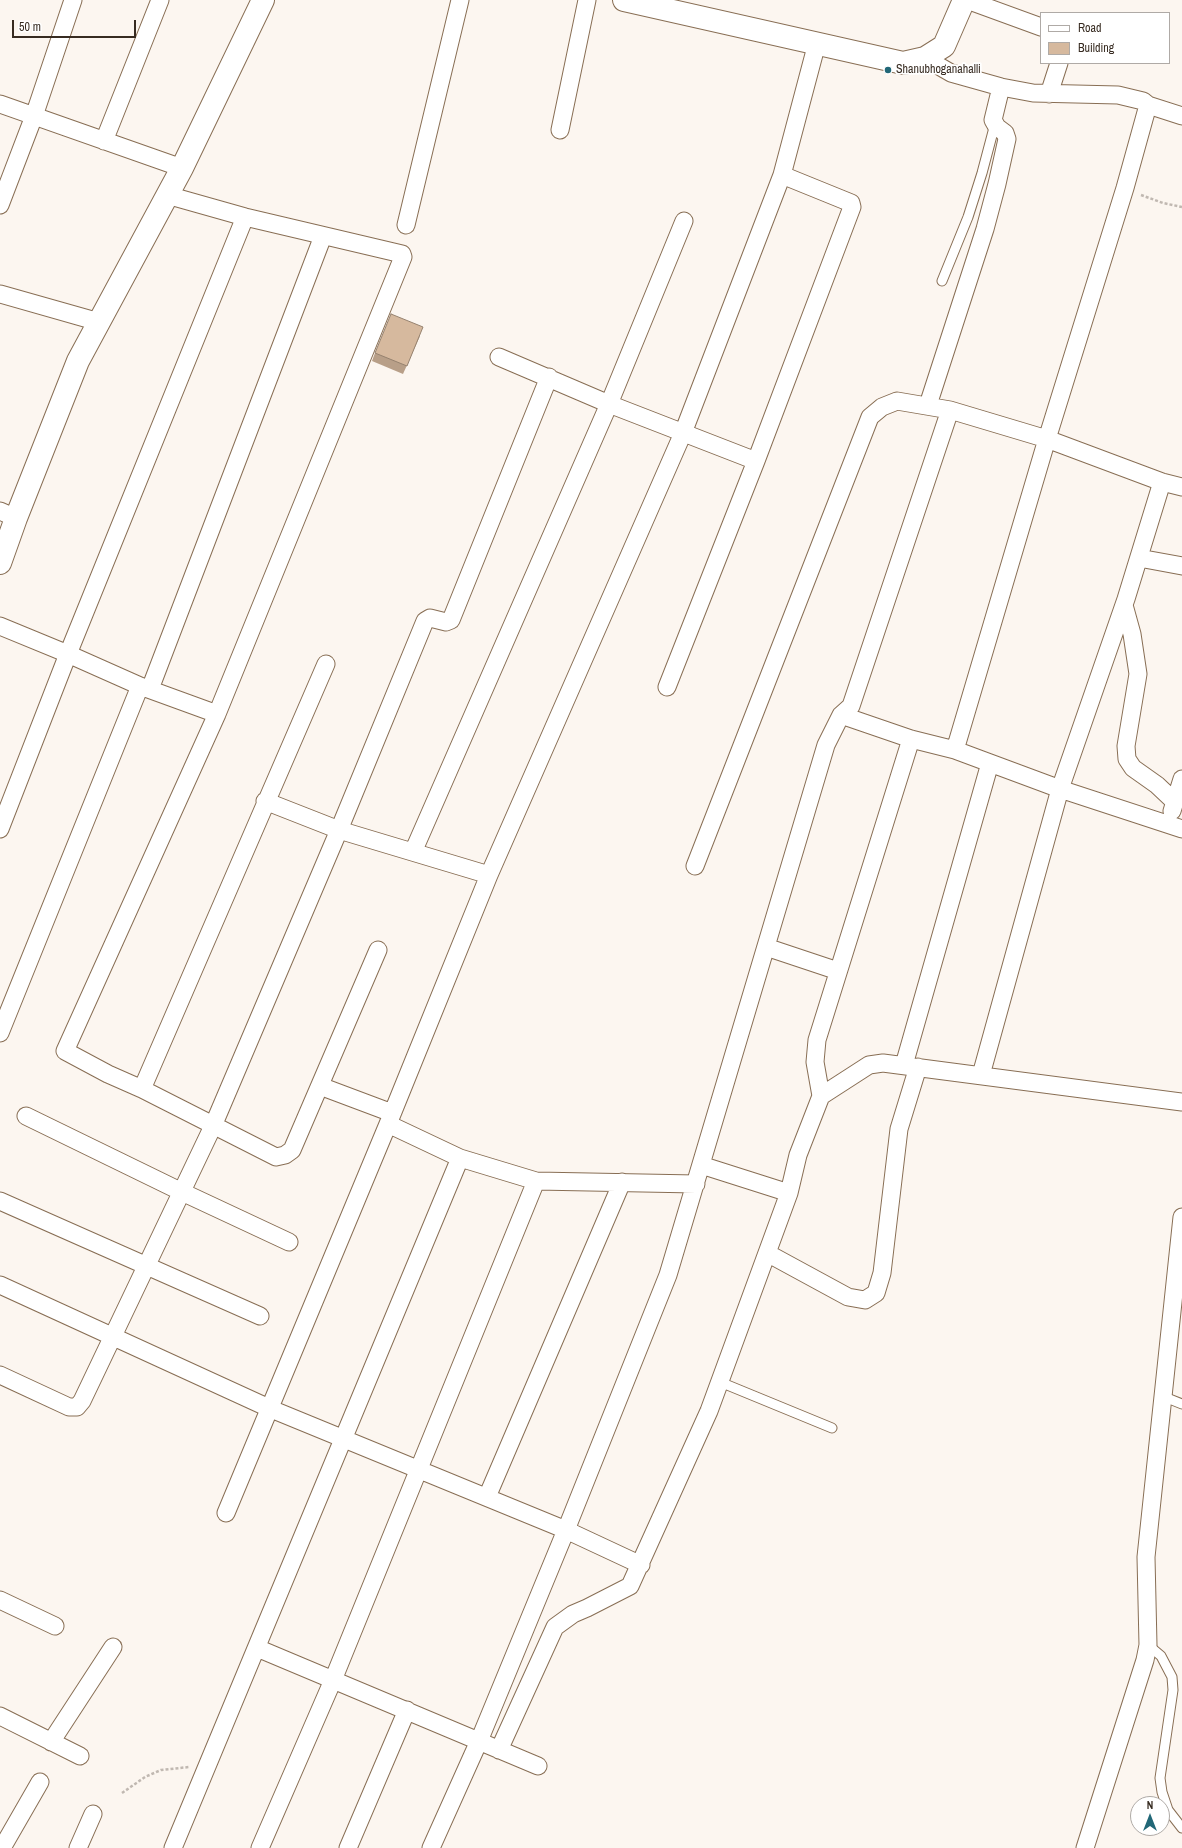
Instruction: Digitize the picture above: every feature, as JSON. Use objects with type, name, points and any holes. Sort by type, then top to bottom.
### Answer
[{"type":"street","points":[[0,205],[34,116],[73,0]]},
{"type":"street","points":[[104,141],[160,0]]},
{"type":"street","points":[[0,564],[8,515],[78,361],[166,195],[182,168],[262,0]]},
{"type":"street","points":[[406,225],[460,0]]},
{"type":"street","points":[[560,130],[587,0]]},
{"type":"street","points":[[627,0],[903,63],[925,58],[944,46],[964,0]]},
{"type":"street","points":[[967,0],[1040,27]]},
{"type":"street","points":[[226,1513],[271,1409],[489,875],[683,432],[782,175],[817,43]]},
{"type":"street","points":[[925,58],[951,73],[1001,87],[1033,93],[1118,95],[1143,101],[1148,106],[1182,116]]},
{"type":"street","points":[[1048,94],[1059,64]]},
{"type":"street","points":[[928,405],[998,184],[1007,139],[1005,133],[995,124],[994,120],[1001,87]]},
{"type":"street","points":[[0,104],[182,168]]},
{"type":"street","points":[[955,750],[1125,188],[1148,106]]},
{"type":"street","points":[[667,687],[756,461],[852,207],[851,204],[782,175]]},
{"type":"street","points":[[166,195],[245,217],[402,254],[403,259],[217,714],[65,1051],[108,1074],[142,1089],[276,1157],[292,1150],[378,950]]},
{"type":"street","points":[[0,829],[68,654],[245,217]]},
{"type":"street","points":[[413,852],[609,404],[684,221]]},
{"type":"street","points":[[0,1033],[145,688],[323,236]]},
{"type":"street","points":[[0,294],[99,322]]},
{"type":"street","points":[[499,357],[549,377],[609,404],[756,461]]},
{"type":"street","points":[[0,1374],[69,1407],[77,1407],[82,1401],[213,1126],[339,830],[425,621],[430,618],[446,622],[452,620],[549,377]]},
{"type":"street","points":[[695,866],[870,417],[882,406],[897,401],[928,405],[950,410],[1048,439],[1162,482],[1182,487]]},
{"type":"street","points":[[431,1848],[479,1741],[566,1530],[668,1275],[826,745],[841,715],[851,706],[950,410]]},
{"type":"street","points":[[981,1075],[1060,789],[1124,605],[1162,482]]},
{"type":"street","points":[[1139,558],[1182,566]]},
{"type":"street","points":[[1124,605],[1132,634],[1138,674],[1126,746],[1127,759],[1133,768],[1157,785],[1175,802]]},
{"type":"street","points":[[0,626],[145,688],[217,714]]},
{"type":"street","points":[[142,1089],[265,801],[326,664]]},
{"type":"street","points":[[841,715],[911,738],[955,750],[1060,789],[1175,827],[1175,802],[1182,779]]},
{"type":"street","points":[[499,1750],[555,1627],[573,1614],[630,1586],[709,1411],[789,1193],[798,1155],[821,1096],[815,1062],[817,1040],[911,738]]},
{"type":"street","points":[[767,1253],[848,1297],[865,1300],[876,1293],[882,1273],[900,1129],[911,1066],[990,763]]},
{"type":"street","points":[[265,801],[339,830],[489,875]]},
{"type":"street","points":[[766,946],[838,971]]},
{"type":"street","points":[[821,1096],[869,1065],[883,1063],[1182,1102]]},
{"type":"street","points":[[320,1086],[390,1119],[460,1158],[536,1181],[696,1184]]},
{"type":"street","points":[[26,1116],[289,1242]]},
{"type":"street","points":[[173,1848],[460,1158]]},
{"type":"street","points":[[701,1165],[789,1193]]},
{"type":"street","points":[[260,1848],[333,1680],[536,1181]]},
{"type":"street","points":[[487,1497],[622,1182]]},
{"type":"street","points":[[0,1201],[148,1265],[260,1316]]},
{"type":"street","points":[[1085,1848],[1145,1660],[1148,1645],[1146,1557],[1182,1217]]},
{"type":"street","points":[[0,1285],[271,1409],[566,1530],[641,1564]]},
{"type":"street","points":[[0,1600],[55,1626]]},
{"type":"street","points":[[51,1742],[113,1647]]},
{"type":"street","points":[[257,1648],[538,1766]]},
{"type":"street","points":[[348,1848],[407,1710]]},
{"type":"street","points":[[0,1716],[80,1756]]},
{"type":"street","points":[[2,1848],[40,1782]]},
{"type":"street","points":[[78,1848],[93,1814]]},
{"type":"lane","points":[[942,282],[968,217],[995,124]]},
{"type":"lane","points":[[720,1382],[832,1428]]},
{"type":"lane","points":[[1162,1396],[1182,1404]]},
{"type":"lane","points":[[1148,1645],[1161,1656],[1172,1677],[1173,1690],[1160,1778],[1162,1792],[1168,1810],[1182,1828]]},
{"type":"path","points":[[1125,188],[1163,204],[1182,207]]},
{"type":"path","points":[[122,1792],[144,1777],[161,1770],[208,1764]]},
{"type":"building","points":[[391,314],[423,327],[407,366],[375,353]]},
{"type":"place","name":"Shanubhoganahalli","points":[[888,70]]}]
